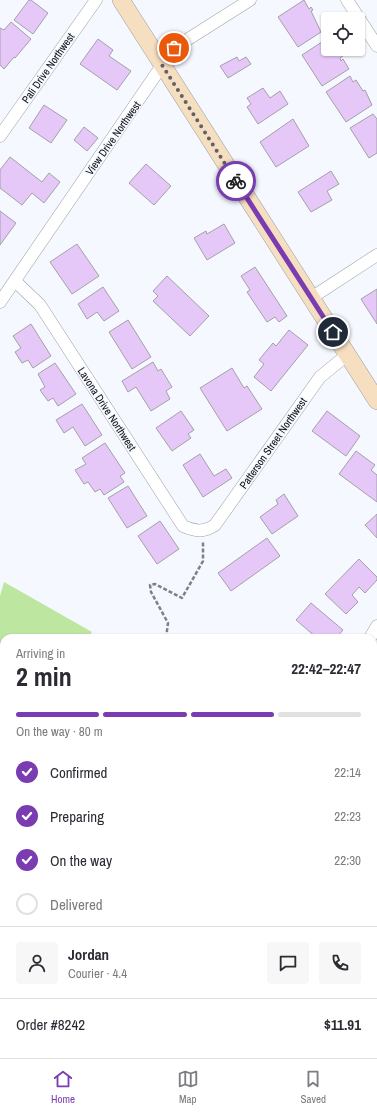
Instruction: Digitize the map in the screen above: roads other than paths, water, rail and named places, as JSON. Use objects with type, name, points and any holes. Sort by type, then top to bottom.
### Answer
[{"type":"main road","points":[[121,0],[377,400]]},
{"type":"street","name":"Pali Drive Northwest","points":[[0,136],[96,0]]},
{"type":"street","name":"View Drive Northwest","points":[[0,302],[174,48],[250,0]]},
{"type":"street","points":[[347,0],[377,46]]},
{"type":"street","points":[[311,298],[377,255]]},
{"type":"street","name":"Lavona Drive Northwest","points":[[14,280],[40,306],[183,526],[202,532]]},
{"type":"street","name":"Patterson Street Northwest","points":[[202,532],[215,525],[320,377],[347,355]]}]
